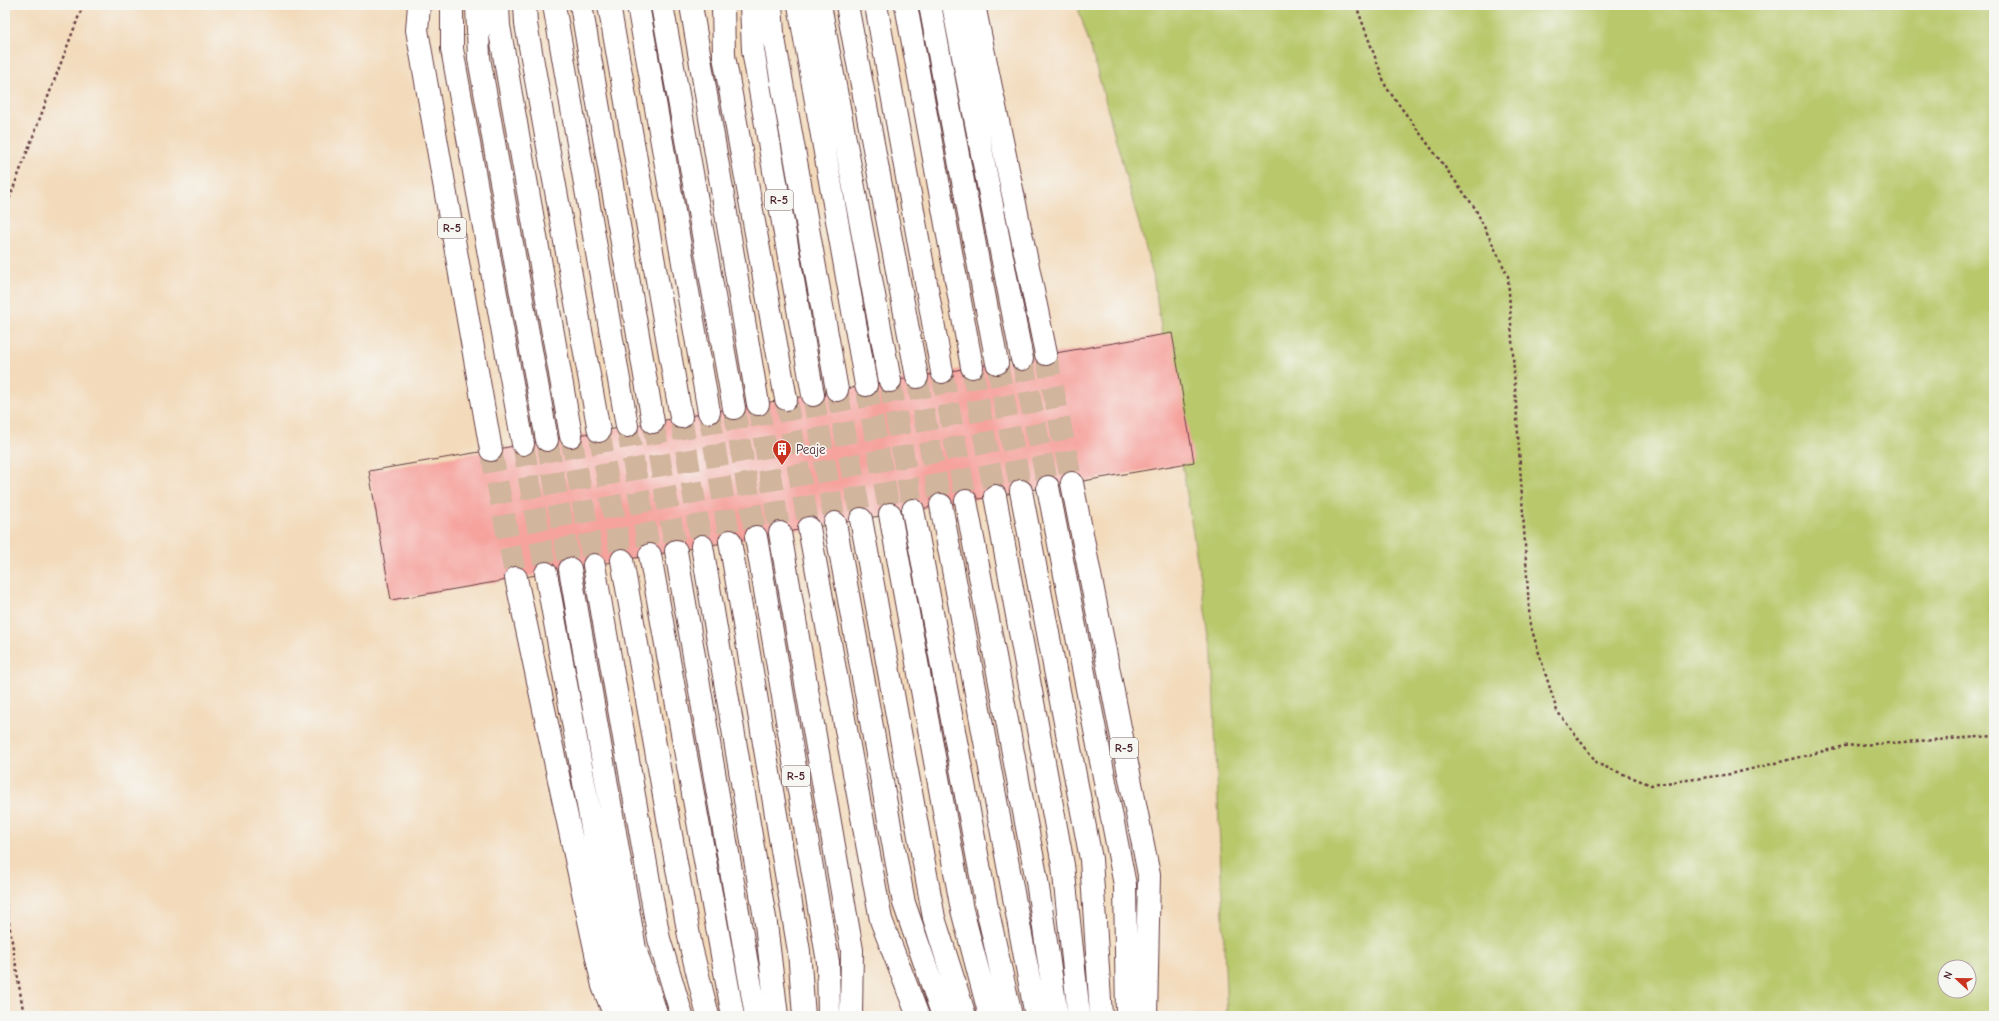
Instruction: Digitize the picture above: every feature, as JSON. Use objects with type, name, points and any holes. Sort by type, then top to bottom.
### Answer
[{"type":"highway","name":"R-5","points":[[419,5],[418,30],[491,450]]},
{"type":"highway","name":"R-5","points":[[452,5],[452,49],[523,444]]},
{"type":"highway","points":[[477,5],[479,58],[547,440]]},
{"type":"highway","points":[[498,5],[499,26],[571,436]]},
{"type":"highway","points":[[525,5],[526,24],[599,431]]},
{"type":"highway","points":[[554,5],[627,426]]},
{"type":"highway","points":[[581,5],[653,422]]},
{"type":"highway","points":[[609,5],[681,417]]},
{"type":"highway","points":[[638,5],[709,412]]},
{"type":"highway","points":[[662,5],[734,408]]},
{"type":"highway","points":[[691,5],[758,404]]},
{"type":"highway","name":"R-5","points":[[723,5],[724,56],[786,399]]},
{"type":"highway","name":"R-5","points":[[751,5],[753,50],[813,395]]},
{"type":"highway","name":"R-5","points":[[770,5],[773,33],[838,390]]},
{"type":"highway","points":[[799,5],[866,385]]},
{"type":"highway","points":[[820,5],[890,381]]},
{"type":"highway","points":[[847,5],[917,377]]},
{"type":"highway","points":[[876,5],[942,372]]},
{"type":"highway","points":[[906,5],[972,368]]},
{"type":"highway","points":[[930,5],[997,363]]},
{"type":"highway","points":[[954,5],[1022,358]]},
{"type":"highway","points":[[974,5],[1046,354]]},
{"type":"highway","name":"R-5","points":[[1072,483],[1149,875],[1146,1016]]},
{"type":"highway","name":"R-5","points":[[1048,487],[1125,885],[1127,1016]]},
{"type":"highway","points":[[1021,492],[1091,859],[1100,1016]]},
{"type":"highway","points":[[995,496],[1063,865],[1079,1016]]},
{"type":"highway","points":[[966,501],[1037,881],[1056,1016]]},
{"type":"highway","points":[[941,506],[1036,1016]]},
{"type":"highway","points":[[913,510],[987,908],[1011,1016]]},
{"type":"highway","points":[[890,514],[962,910],[990,1016]]},
{"type":"highway","points":[[861,519],[934,918],[965,1016]]},
{"type":"highway","points":[[835,523],[904,903],[943,1016]]},
{"type":"highway","points":[[809,528],[881,920],[918,1016]]},
{"type":"highway","name":"R-5","points":[[780,533],[852,950],[851,1016]]},
{"type":"highway","name":"R-5","points":[[756,537],[828,962],[829,1016]]},
{"type":"highway","name":"R-5","points":[[730,542],[799,951],[804,1016]]},
{"type":"highway","points":[[702,546],[766,924],[777,1016]]},
{"type":"highway","points":[[676,551],[756,1016]]},
{"type":"highway","points":[[650,555],[733,1016]]},
{"type":"highway","points":[[622,560],[691,947],[708,1016]]},
{"type":"highway","points":[[594,565],[659,939],[682,1016]]},
{"type":"highway","points":[[570,569],[635,949],[657,1016]]},
{"type":"highway","points":[[546,573],[616,960],[636,1016]]},
{"type":"highway","points":[[516,578],[603,986],[615,1016]]},
{"type":"path","points":[[5,210],[83,5]]},
{"type":"path","points":[[1356,5],[1386,86],[1475,208],[1508,276],[1530,624],[1557,711],[1598,764],[1651,785],[1731,774],[1844,746],[1994,736]]},
{"type":"path","points":[[5,898],[24,1016]]},
{"type":"green space","points":[[1077,5],[1994,5],[1994,1016],[1227,1016],[1212,656],[1153,275],[1090,45]]},
{"type":"building","name":"Peaje","points":[[1172,333],[1194,462],[391,600],[369,471]]},
{"type":"tunnel","points":[[1046,354],[1072,483]]},
{"type":"tunnel","points":[[1022,359],[1048,487]]},
{"type":"tunnel","points":[[997,363],[1021,491]]},
{"type":"tunnel","points":[[972,367],[995,496]]},
{"type":"tunnel","points":[[942,372],[966,501]]},
{"type":"tunnel","points":[[917,377],[941,505]]},
{"type":"tunnel","points":[[890,381],[913,510]]},
{"type":"tunnel","points":[[866,385],[890,514]]},
{"type":"tunnel","points":[[837,390],[861,519]]},
{"type":"tunnel","points":[[813,395],[835,523]]},
{"type":"tunnel","points":[[786,399],[809,528]]},
{"type":"tunnel","points":[[758,404],[780,533]]},
{"type":"tunnel","points":[[734,408],[756,537]]},
{"type":"tunnel","points":[[709,412],[730,541]]},
{"type":"tunnel","points":[[681,417],[702,546]]},
{"type":"tunnel","points":[[653,422],[676,551]]},
{"type":"tunnel","points":[[627,426],[650,555]]},
{"type":"tunnel","points":[[599,431],[622,560]]},
{"type":"tunnel","points":[[571,436],[594,565]]},
{"type":"tunnel","points":[[547,440],[570,569]]},
{"type":"tunnel","points":[[523,444],[546,573]]},
{"type":"tunnel","points":[[491,450],[516,578]]},
{"type":"place","name":"Peaje","points":[[782,466]]}]
